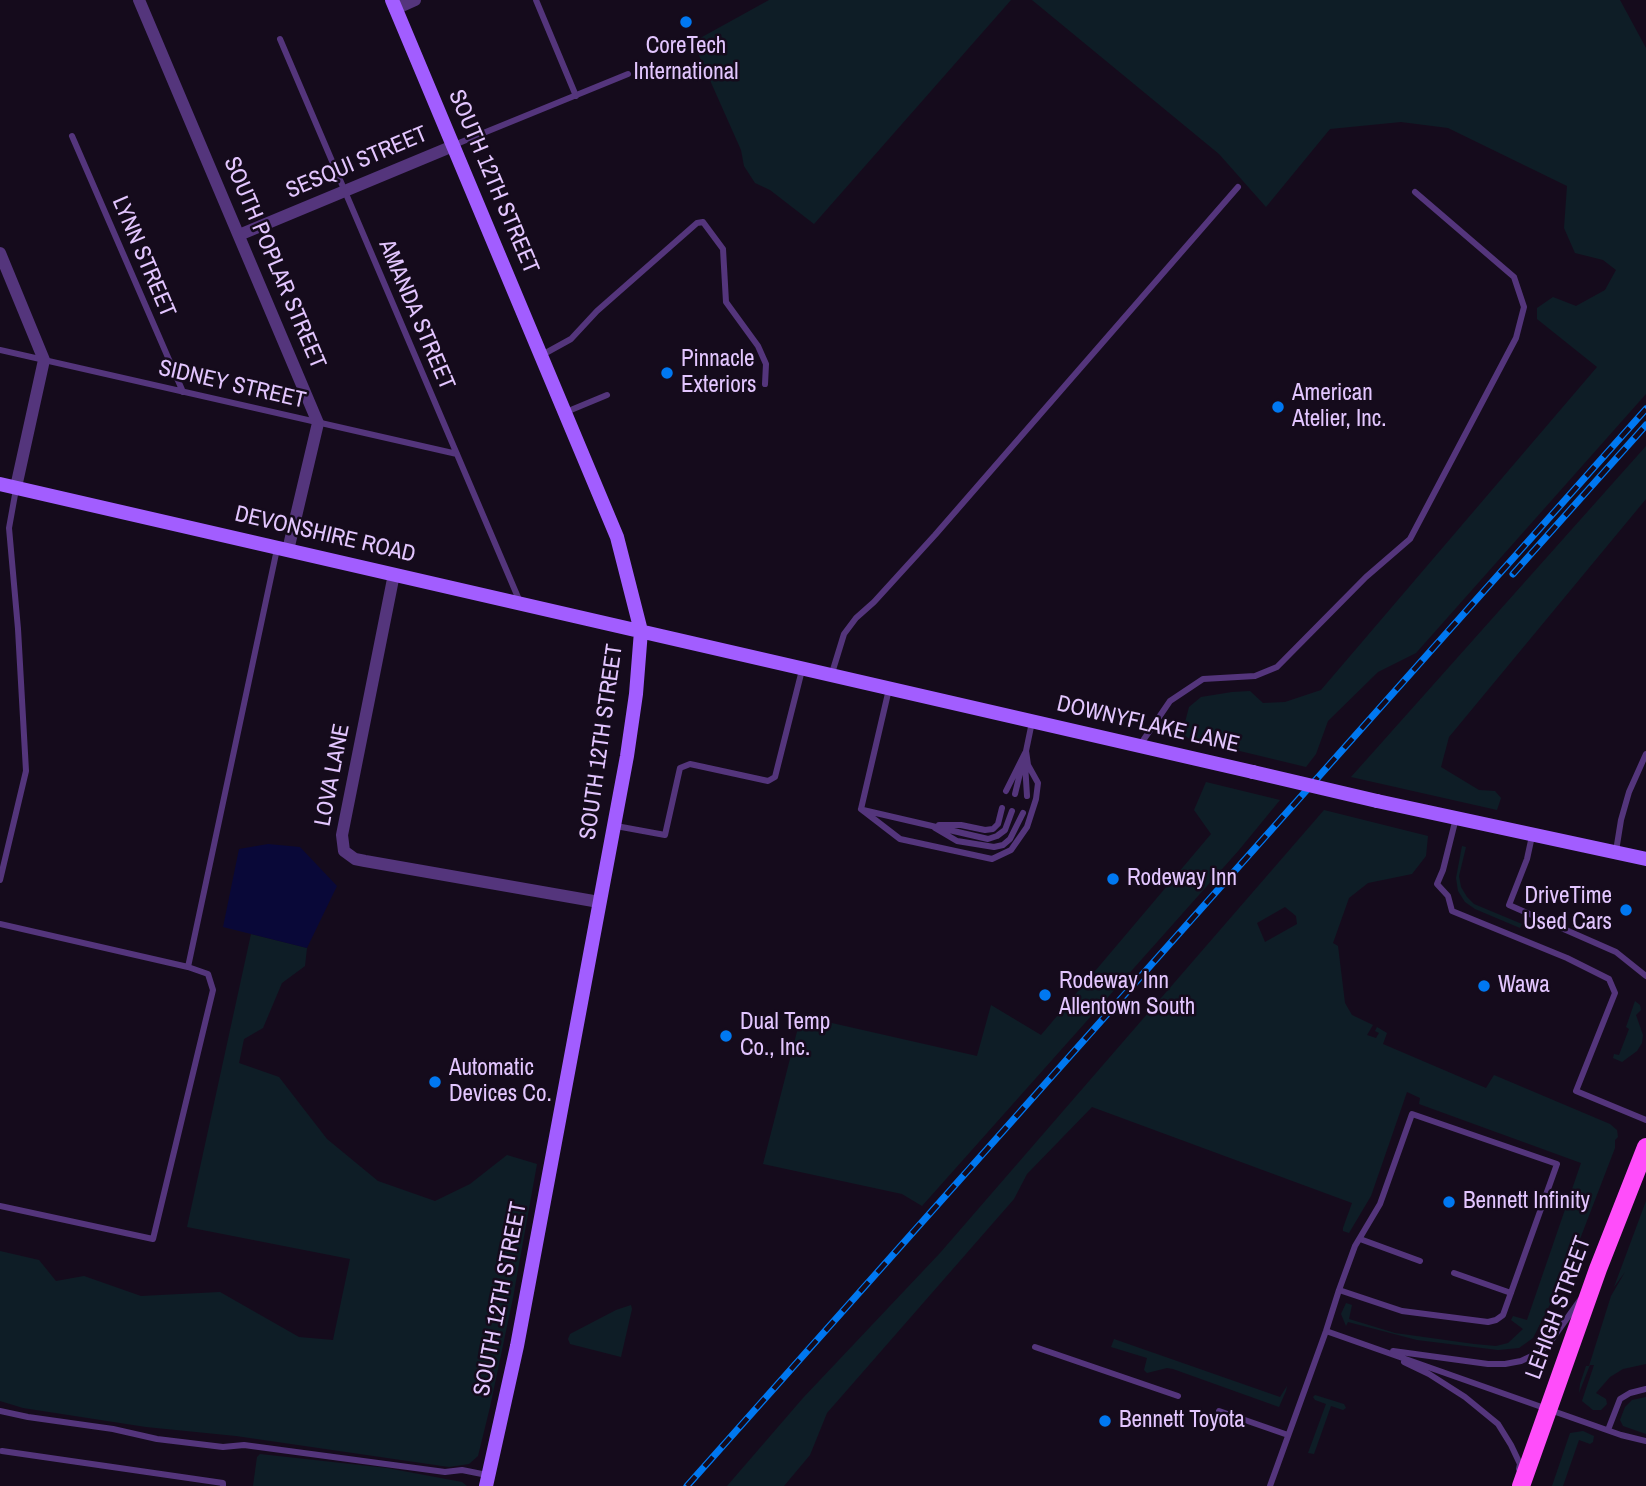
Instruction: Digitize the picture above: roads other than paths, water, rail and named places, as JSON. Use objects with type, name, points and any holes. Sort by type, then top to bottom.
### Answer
[{"type":"main road","name":"LEHIGH STREET","points":[[1519,1486],[1598,1269],[1646,1147]]},
{"type":"street","name":"SOUTH POPLAR STREET","points":[[139,0],[318,423]]},
{"type":"street","points":[[393,4],[415,0]]},
{"type":"street","name":"SOUTH 12TH STREET","points":[[393,4],[617,537],[641,631],[636,694],[614,826],[517,1346],[487,1481]]},
{"type":"street","name":"SESQUI STREET","points":[[239,235],[453,146]]},
{"type":"street","points":[[0,253],[44,360],[16,487]]},
{"type":"street","points":[[283,549],[318,423]]},
{"type":"street","name":"DEVONSHIRE ROAD","points":[[0,484],[641,631]]},
{"type":"street","name":"LOVA LANE","points":[[394,575],[342,835],[344,851],[365,862],[599,902]]},
{"type":"street","name":"DOWNYFLAKE LANE","points":[[641,631],[1377,801],[1646,859]]},
{"type":"lane","points":[[536,0],[576,96]]},
{"type":"lane","name":"AMANDA STREET","points":[[280,39],[521,603]]},
{"type":"lane","points":[[453,146],[628,74]]},
{"type":"lane","name":"LYNN STREET","points":[[72,136],[183,392]]},
{"type":"lane","points":[[832,675],[844,635],[856,618],[874,603],[935,535],[1238,187]]},
{"type":"lane","points":[[1139,746],[1170,701],[1203,679],[1255,676],[1277,667],[1366,577],[1410,539],[1516,338],[1524,307],[1514,277],[1415,192]]},
{"type":"lane","points":[[542,355],[571,339],[597,311],[697,223],[703,222],[723,248],[726,302],[758,346],[766,364],[765,384]]},
{"type":"lane","name":"SIDNEY STREET","points":[[0,350],[457,454]]},
{"type":"lane","points":[[566,412],[607,395]]},
{"type":"lane","points":[[0,880],[26,771],[9,528],[16,487]]},
{"type":"lane","points":[[188,967],[283,549]]},
{"type":"lane","points":[[614,826],[665,835],[680,768],[690,764],[768,781],[775,777],[802,668]]},
{"type":"lane","points":[[861,809],[889,688]]},
{"type":"lane","points":[[1015,793],[1032,722]]},
{"type":"lane","points":[[861,809],[900,839],[992,859],[1011,850],[1027,827],[1032,813],[1038,783],[1028,765],[1026,751]]},
{"type":"lane","points":[[1006,791],[1026,751]]},
{"type":"lane","points":[[1026,751],[1027,796]]},
{"type":"lane","points":[[1615,853],[1629,792],[1646,754]]},
{"type":"lane","points":[[930,825],[951,824],[993,829],[998,824],[1002,808]]},
{"type":"lane","points":[[861,809],[988,839],[1005,830],[1012,811]]},
{"type":"lane","points":[[930,825],[957,841],[994,847],[1003,845],[1010,839],[1023,813]]},
{"type":"lane","points":[[1455,818],[1443,870],[1437,884],[1448,896],[1452,911],[1567,958],[1609,979],[1615,993],[1576,1091],[1646,1120]]},
{"type":"lane","points":[[1533,835],[1527,859],[1509,905],[1616,952],[1646,976]]},
{"type":"lane","points":[[0,924],[188,967],[208,974],[214,990],[153,1239],[0,1206]]},
{"type":"lane","points":[[1270,1486],[1326,1331],[1339,1290],[1355,1245],[1380,1204],[1412,1114],[1557,1164],[1503,1315],[1496,1321],[1402,1311],[1339,1290]]},
{"type":"lane","points":[[1360,1240],[1420,1261]]},
{"type":"lane","points":[[1377,1349],[1488,1364],[1521,1361],[1548,1345],[1598,1269]]},
{"type":"lane","points":[[1454,1273],[1510,1293]]},
{"type":"lane","points":[[1326,1331],[1646,1441]]},
{"type":"lane","points":[[1035,1347],[1178,1396]]},
{"type":"lane","points":[[1377,1349],[1429,1374],[1465,1397],[1498,1424],[1520,1464],[1519,1486]]},
{"type":"lane","points":[[1608,1430],[1620,1399],[1646,1389]]},
{"type":"lane","points":[[0,1411],[113,1429],[157,1439],[223,1447],[244,1445],[444,1472],[462,1470],[487,1481]]},
{"type":"lane","points":[[1219,1411],[1288,1435]]},
{"type":"lane","points":[[2,1451],[223,1483],[223,1486]]},
{"type":"railway","points":[[687,1486],[1646,409]]},
{"type":"railway","points":[[1513,574],[1646,425]]},
{"type":"place","name":"CoreTech International","points":[[686,22]]},
{"type":"place","name":"Pinnacle Exteriors","points":[[667,373]]},
{"type":"place","name":"American Atelier, Inc.","points":[[1278,407]]},
{"type":"place","name":"Rodeway Inn","points":[[1113,879]]},
{"type":"place","name":"DriveTime Used Cars","points":[[1626,910]]},
{"type":"place","name":"Wawa","points":[[1484,986]]},
{"type":"place","name":"Rodeway Inn Allentown South","points":[[1045,995]]},
{"type":"place","name":"Dual Temp Co., Inc.","points":[[726,1036]]},
{"type":"place","name":"Automatic Devices Co.","points":[[435,1082]]},
{"type":"place","name":"Bennett Infinity","points":[[1449,1202]]},
{"type":"place","name":"Bennett Toyota","points":[[1105,1421]]}]
